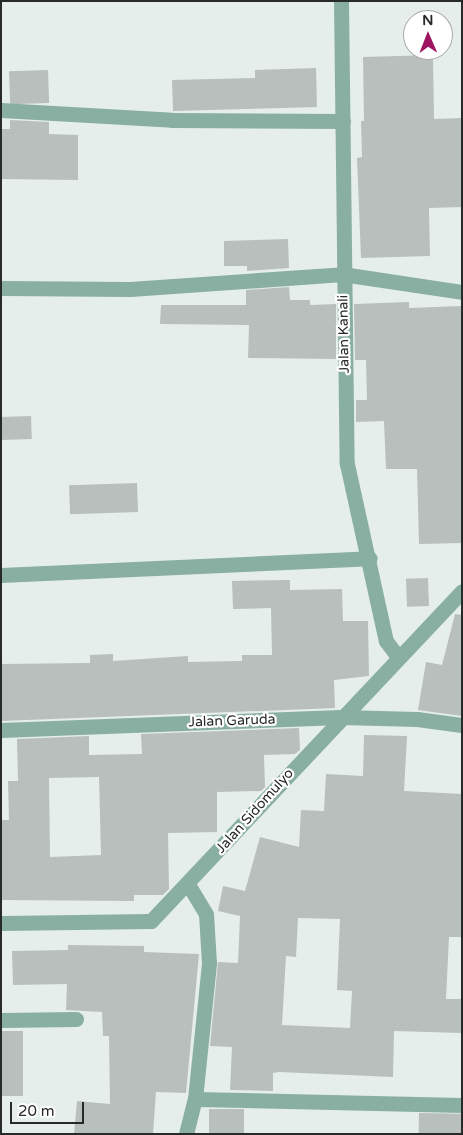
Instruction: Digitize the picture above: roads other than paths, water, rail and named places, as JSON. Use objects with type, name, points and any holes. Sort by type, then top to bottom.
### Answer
[{"type":"street","name":"Jalan Kanali","points":[[341,1],[343,121],[342,274],[347,464],[370,558],[386,641],[399,658]]},
{"type":"street","points":[[1,110],[172,120],[343,121]]},
{"type":"street","points":[[1,288],[130,289],[342,274],[462,292]]},
{"type":"street","points":[[1,575],[370,558]]},
{"type":"street","name":"Jalan Sidomulyo","points":[[1,924],[152,921],[341,717],[462,591]]},
{"type":"street","name":"Jalan Garuda","points":[[1,730],[341,717],[417,719],[462,726]]},
{"type":"street","points":[[186,1134],[195,1099],[208,990],[209,938],[206,914],[188,884]]},
{"type":"street","points":[[1,1020],[76,1019]]},
{"type":"street","points":[[195,1099],[462,1105]]}]
